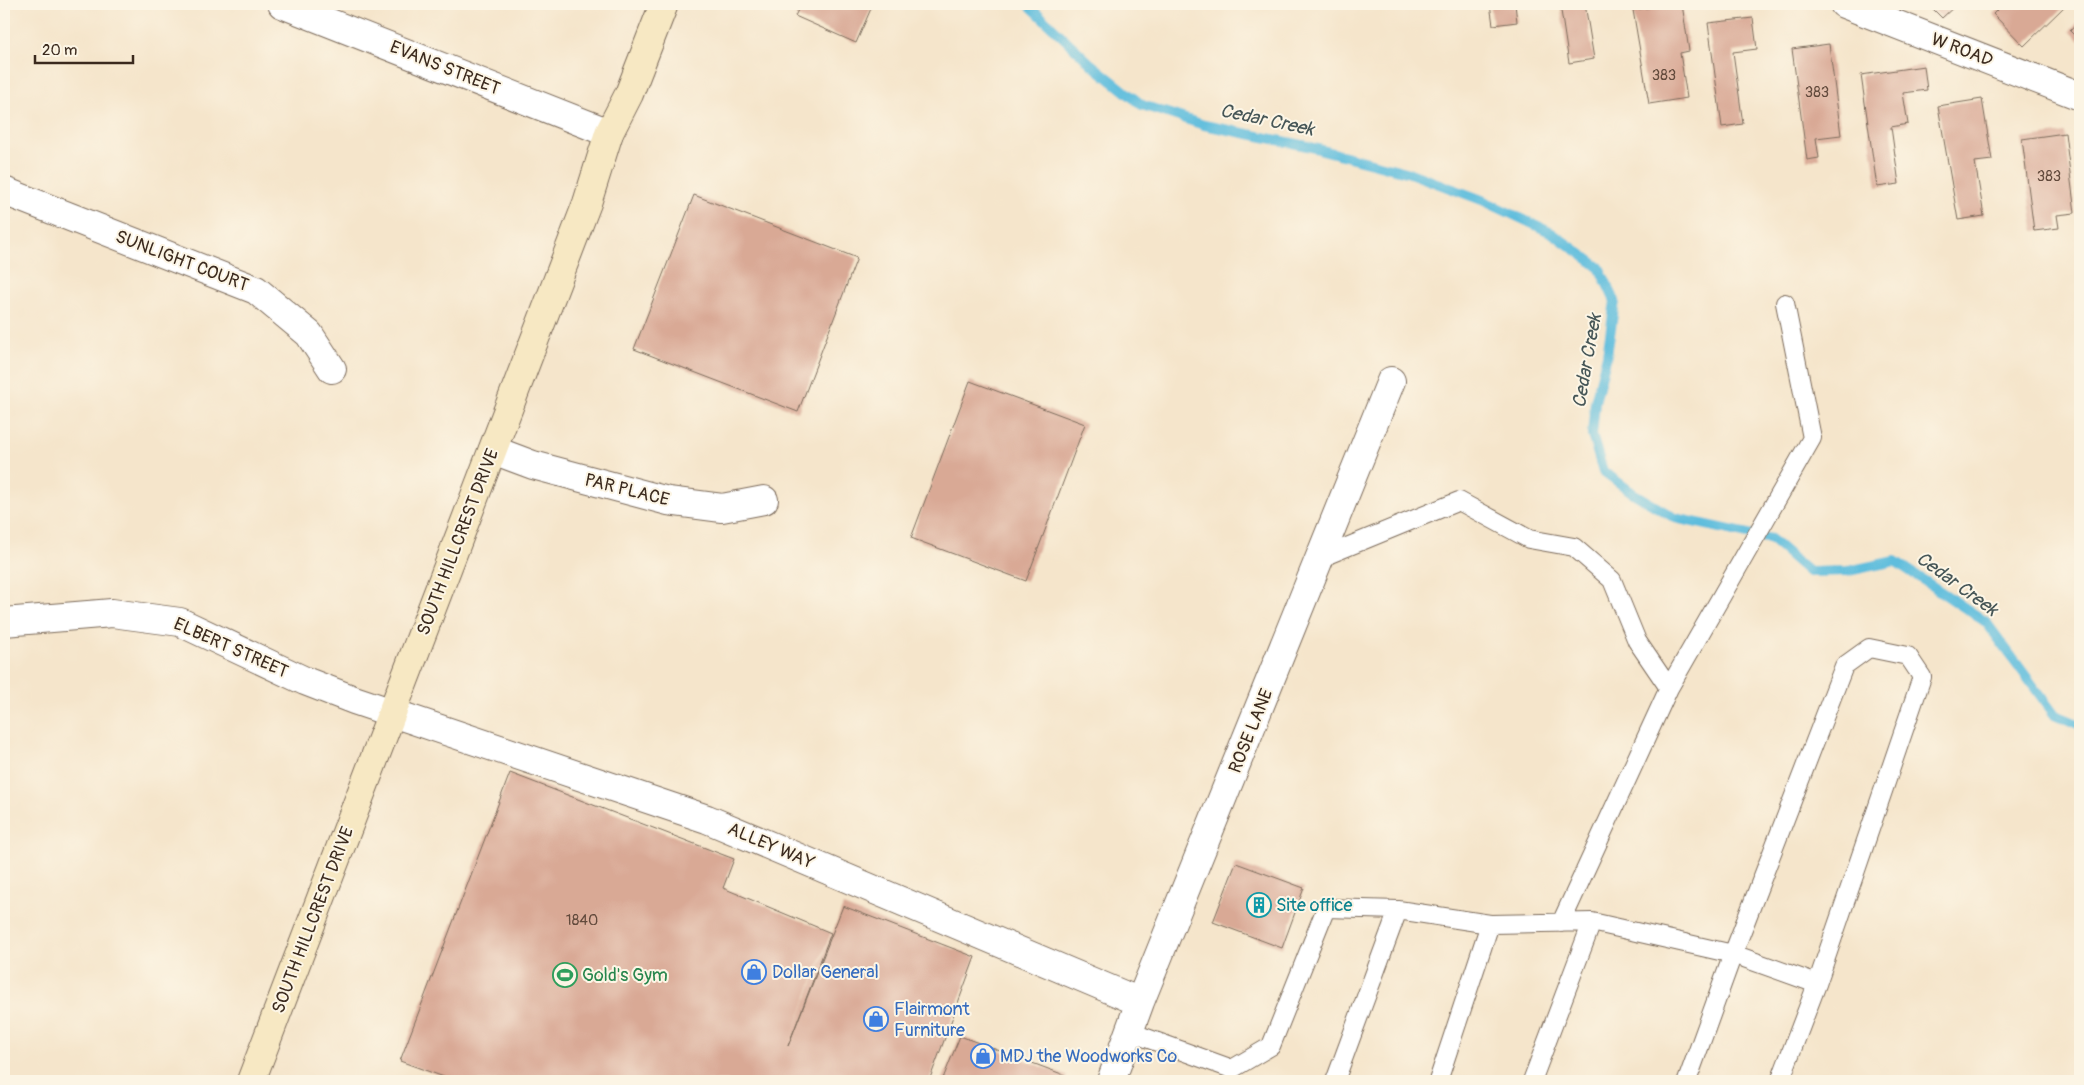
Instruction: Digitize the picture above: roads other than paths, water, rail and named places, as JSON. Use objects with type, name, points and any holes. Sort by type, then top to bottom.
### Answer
[{"type":"street","name":"EVANS STREET","points":[[282,4],[609,133]]},
{"type":"street","name":"SOUTH HILLCREST DRIVE","points":[[251,1081],[587,203],[609,133],[629,94],[664,4]]},
{"type":"street","name":"W ROAD","points":[[1844,4],[2080,96]]},
{"type":"street","name":"SUNLIGHT COURT","points":[[4,191],[256,290],[309,334],[332,369]]},
{"type":"street","name":"ROSE LANE","points":[[1111,1081],[1140,1002],[1391,380]]},
{"type":"street","name":"PAR PLACE","points":[[493,450],[533,465],[668,501],[722,508],[764,500]]},
{"type":"street","name":"ELBERT STREET","points":[[4,622],[112,613],[180,622],[305,681],[392,712]]},
{"type":"street","name":"ALLEY WAY","points":[[392,712],[706,819],[1140,1002]]},
{"type":"lane","points":[[1560,923],[1669,688],[1812,438],[1785,303]]},
{"type":"lane","points":[[1320,558],[1459,501],[1529,539],[1574,547],[1612,580],[1637,641],[1669,688]]},
{"type":"lane","points":[[1687,1081],[1733,954],[1844,666],[1869,648],[1908,656],[1922,677],[1817,984],[1780,1081]]},
{"type":"lane","points":[[1130,1032],[1236,1075],[1271,1046],[1326,908],[1398,910],[1490,924],[1592,922],[1733,954],[1817,984]]},
{"type":"lane","points":[[1335,1081],[1398,910]]},
{"type":"lane","points":[[1532,1081],[1592,922]]},
{"type":"lane","points":[[1438,1081],[1490,924]]},
{"type":"waterway","name":"Cedar Creek","points":[[1028,4],[1091,64],[1142,105],[1204,125],[1307,146],[1410,173],[1482,200],[1552,233],[1599,267],[1615,301],[1607,355],[1595,402],[1592,435],[1603,471],[1633,493],[1675,518],[1771,539],[1809,572],[1848,571],[1895,561],[1986,622],[2054,714],[2080,725]]},
{"type":"place","name":"Site office","points":[[1259,905]]},
{"type":"place","name":"Dollar General","points":[[754,972]]},
{"type":"place","name":"Gold's Gym","points":[[565,975]]},
{"type":"place","name":"Flairmont Furniture","points":[[876,1019]]},
{"type":"place","name":"MDJ the Woodworks Co","points":[[983,1056]]}]
